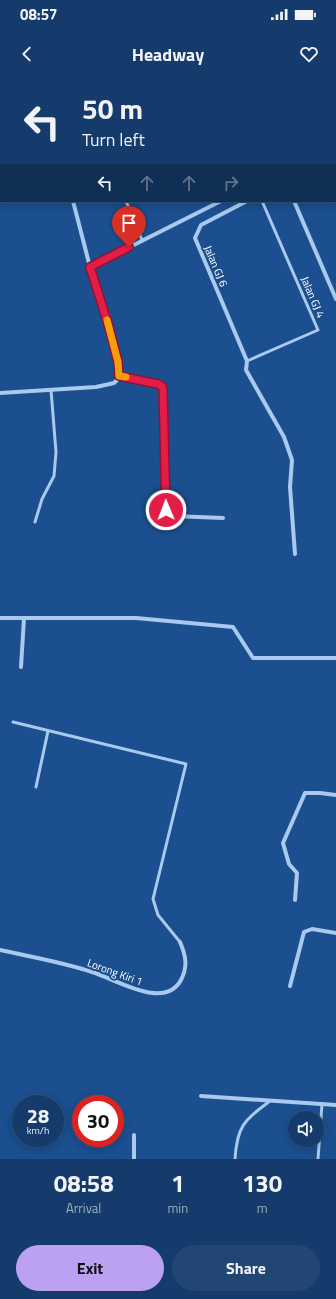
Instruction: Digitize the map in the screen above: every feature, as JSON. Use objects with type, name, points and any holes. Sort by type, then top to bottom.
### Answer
[{"type":"street","points":[[0,393],[96,387],[114,383],[119,376],[118,362],[109,327],[90,267],[73,202]]},
{"type":"street","points":[[90,267],[219,202]]},
{"type":"street","name":"Jalan GJ 6","points":[[245,202],[201,225],[194,238],[247,362]]},
{"type":"street","name":"Jalan GJ 4","points":[[294,202],[336,299]]},
{"type":"street","points":[[247,362],[246,370],[284,437],[292,460],[290,487],[295,554]]},
{"type":"street","points":[[119,376],[162,386],[166,510],[173,516],[224,518]]},
{"type":"street","points":[[0,618],[136,618],[233,627],[253,658],[336,658]]},
{"type":"street","points":[[21,667],[24,618]]},
{"type":"street","points":[[295,900],[297,874],[289,864],[283,843],[305,793],[336,795]]},
{"type":"street","points":[[290,986],[304,932],[312,930],[336,933]]},
{"type":"street","name":"Lorong Kiri 1","points":[[0,950],[92,972],[147,993],[165,992],[177,987],[184,974],[186,956],[180,942]]},
{"type":"street","points":[[201,1096],[336,1105]]},
{"type":"street","points":[[134,1136],[134,1159]]},
{"type":"lane","points":[[126,202],[142,240]]},
{"type":"lane","name":"Jalan GJ 4","points":[[247,362],[318,330],[262,202]]},
{"type":"lane","points":[[35,522],[42,499],[54,476],[56,452],[50,390]]},
{"type":"lane","points":[[13,722],[186,764],[153,899],[158,915],[180,942]]},
{"type":"lane","points":[[36,787],[48,731]]},
{"type":"lane","points":[[236,1159],[238,1138],[243,1124],[252,1114],[270,1101]]},
{"type":"lane","points":[[318,1159],[322,1104]]},
{"type":"slow traffic","points":[[107,320],[118,362],[119,376],[126,377]]},
{"type":"route","points":[[129,247],[90,267],[109,327],[118,362],[119,376],[162,386],[164,395],[166,510]]}]
